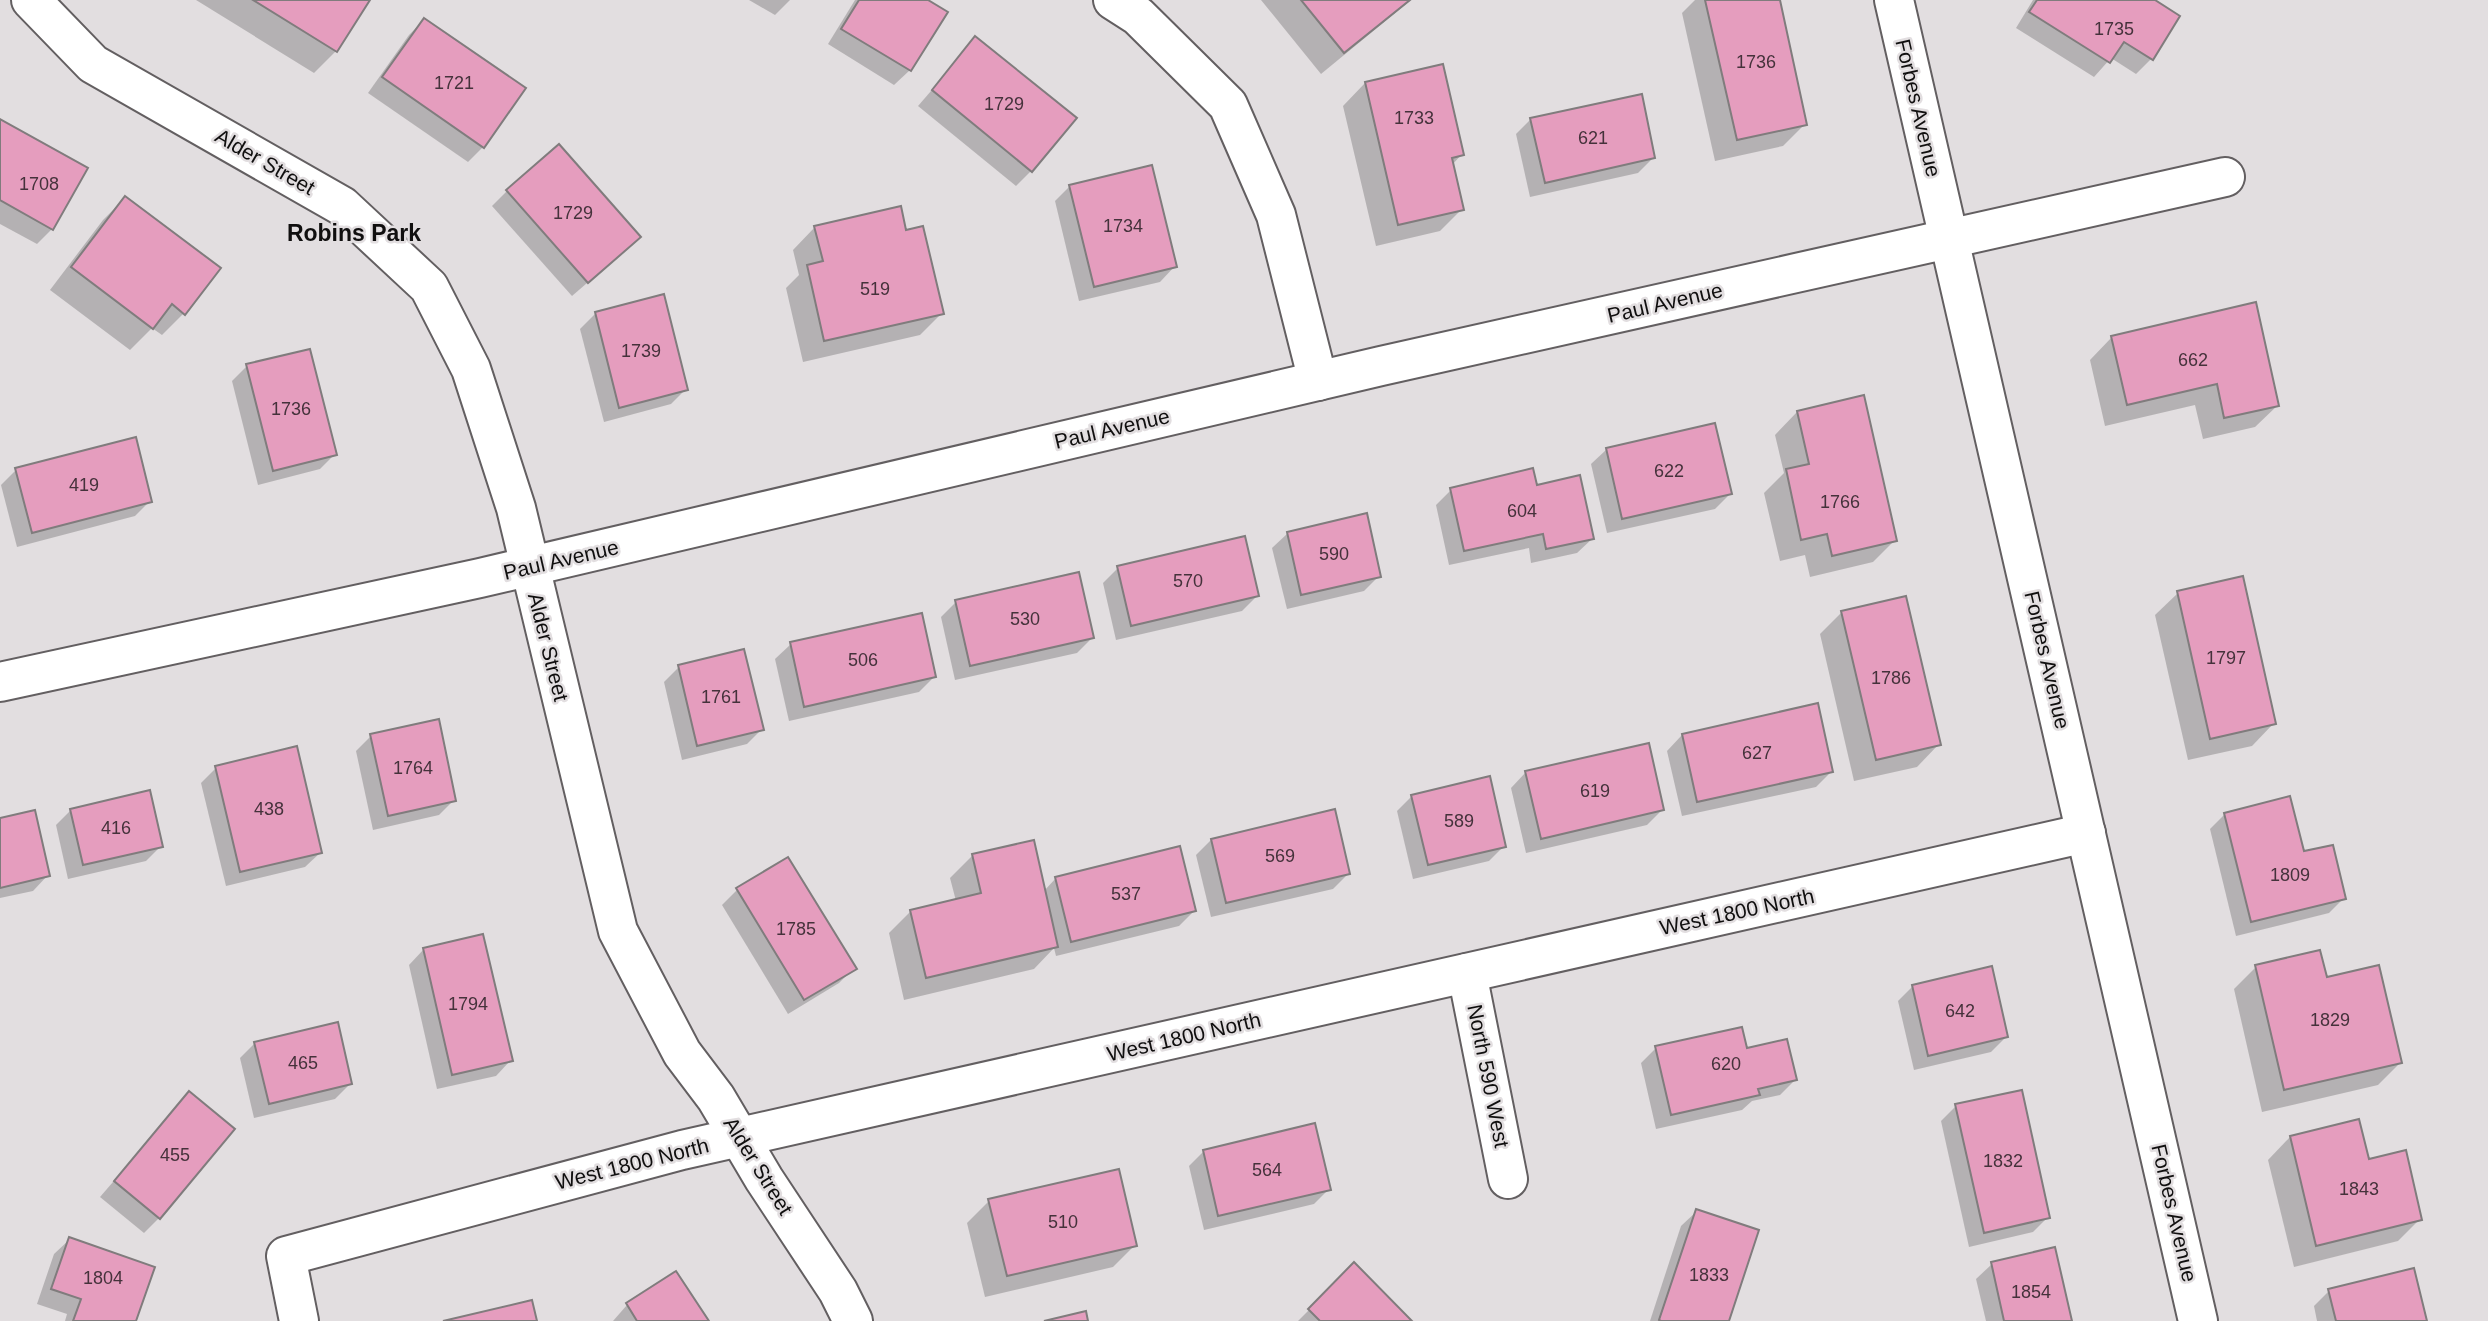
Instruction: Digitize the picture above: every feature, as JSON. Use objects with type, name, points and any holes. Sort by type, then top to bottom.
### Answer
[{"type":"street","name":"Alder Street","points":[[31,0],[93,64],[342,206],[429,286],[471,369],[516,508],[528,567],[618,931],[682,1053],[716,1098],[838,1291],[853,1321]]},
{"type":"street","points":[[1113,0],[1138,16],[1228,105],[1276,215],[1318,381]]},
{"type":"street","name":"Forbes Avenue","points":[[1894,0],[2198,1321]]},
{"type":"street","name":"Paul Avenue","points":[[0,682],[528,567],[1318,381],[2225,177]]},
{"type":"street","name":"West 1800 North","points":[[299,1321],[286,1256],[682,1150],[2086,833]]},
{"type":"street","name":"North 590 West","points":[[1467,973],[1508,1178]]},
{"type":"building","points":[[253,0],[370,0],[337,52]]},
{"type":"building","points":[[859,0],[928,0],[948,12],[911,71],[841,29]]},
{"type":"building","points":[[1301,0],[1410,0],[1344,53]]},
{"type":"building","points":[[1705,0],[1780,0],[1807,125],[1737,140]]},
{"type":"building","points":[[2037,0],[2155,0],[2180,16],[2153,60],[2124,42],[2110,63],[2029,12]]},
{"type":"building","points":[[424,18],[526,88],[484,148],[382,77]]},
{"type":"building","points":[[975,36],[1077,118],[1032,172],[932,90]]},
{"type":"building","points":[[1443,64],[1464,155],[1452,158],[1464,210],[1398,225],[1365,82]]},
{"type":"building","points":[[1642,94],[1655,158],[1545,183],[1530,118]]},
{"type":"building","points":[[0,119],[88,168],[53,230],[0,200]]},
{"type":"building","points":[[559,144],[641,237],[588,283],[506,190]]},
{"type":"building","points":[[1152,165],[1177,267],[1094,287],[1069,185]]},
{"type":"building","points":[[125,196],[221,268],[185,315],[172,304],[153,329],[71,267]]},
{"type":"building","points":[[901,206],[906,230],[923,226],[944,314],[824,341],[807,265],[823,261],[814,226]]},
{"type":"building","points":[[664,294],[688,390],[619,408],[595,312]]},
{"type":"building","points":[[2256,302],[2279,406],[2224,418],[2217,384],[2127,405],[2111,336]]},
{"type":"building","points":[[310,349],[337,455],[273,471],[246,364]]},
{"type":"building","points":[[1864,395],[1897,541],[1832,556],[1827,534],[1801,540],[1786,469],[1809,464],[1797,411]]},
{"type":"building","points":[[1715,423],[1732,494],[1622,519],[1606,448]]},
{"type":"building","points":[[136,437],[152,502],[32,533],[15,468]]},
{"type":"building","points":[[1533,468],[1537,485],[1580,475],[1594,539],[1546,549],[1543,534],[1464,551],[1450,488]]},
{"type":"building","points":[[1367,513],[1381,577],[1301,595],[1287,532]]},
{"type":"building","points":[[1245,536],[1259,596],[1131,626],[1117,566]]},
{"type":"building","points":[[1079,572],[1094,638],[970,666],[955,600]]},
{"type":"building","points":[[2243,576],[2276,724],[2210,739],[2177,591]]},
{"type":"building","points":[[1906,596],[1941,745],[1876,760],[1841,611]]},
{"type":"building","points":[[922,613],[936,677],[804,707],[790,642]]},
{"type":"building","points":[[744,649],[764,730],[697,746],[678,665]]},
{"type":"building","points":[[1818,703],[1833,772],[1697,802],[1682,734]]},
{"type":"building","points":[[439,719],[456,801],[388,816],[370,734]]},
{"type":"building","points":[[1649,743],[1664,810],[1541,839],[1525,771]]},
{"type":"building","points":[[297,746],[322,853],[240,872],[215,766]]},
{"type":"building","points":[[1490,776],[1506,847],[1428,865],[1411,795]]},
{"type":"building","points":[[150,790],[163,847],[83,865],[70,809]]},
{"type":"building","points":[[2290,796],[2304,851],[2333,845],[2346,899],[2251,922],[2224,813]]},
{"type":"building","points":[[1335,809],[1350,874],[1226,903],[1211,839]]},
{"type":"building","points":[[35,810],[50,876],[0,888],[0,818]]},
{"type":"building","points":[[1034,840],[1058,947],[926,978],[910,910],[981,893],[972,854]]},
{"type":"building","points":[[1180,846],[1196,911],[1071,942],[1055,877]]},
{"type":"building","points":[[788,857],[857,969],[804,1000],[736,888]]},
{"type":"building","points":[[483,934],[513,1061],[452,1075],[423,948]]},
{"type":"building","points":[[2320,950],[2327,977],[2379,965],[2402,1063],[2284,1090],[2255,965]]},
{"type":"building","points":[[1992,966],[2008,1037],[1928,1056],[1912,985]]},
{"type":"building","points":[[338,1022],[352,1084],[269,1104],[254,1042]]},
{"type":"building","points":[[1742,1027],[1747,1048],[1787,1039],[1797,1080],[1758,1089],[1760,1095],[1671,1115],[1655,1046]]},
{"type":"building","points":[[2022,1090],[2050,1218],[1984,1233],[1955,1104]]},
{"type":"building","points":[[189,1091],[235,1129],[160,1219],[114,1181]]},
{"type":"building","points":[[2359,1119],[2369,1159],[2406,1150],[2422,1220],[2316,1246],[2290,1136]]},
{"type":"building","points":[[1315,1123],[1331,1190],[1218,1216],[1203,1150]]},
{"type":"building","points":[[1119,1169],[1137,1246],[1007,1276],[988,1199]]},
{"type":"building","points":[[1696,1209],[1759,1230],[1729,1321],[1661,1321],[1659,1320]]},
{"type":"building","points":[[69,1237],[155,1267],[136,1321],[73,1321],[81,1299],[51,1289]]},
{"type":"building","points":[[2055,1247],[2072,1321],[2004,1321],[1991,1262]]},
{"type":"building","points":[[1354,1262],[1412,1321],[1320,1321],[1308,1309]]},
{"type":"building","points":[[2414,1268],[2427,1321],[2336,1321],[2328,1289]]},
{"type":"building","points":[[676,1271],[709,1321],[637,1321],[626,1303]]},
{"type":"building","points":[[532,1300],[537,1321],[443,1321]]},
{"type":"building","points":[[1086,1311],[1088,1321],[1044,1321]]},
{"type":"district","name":"Robins Park","points":[[354,233]]}]
